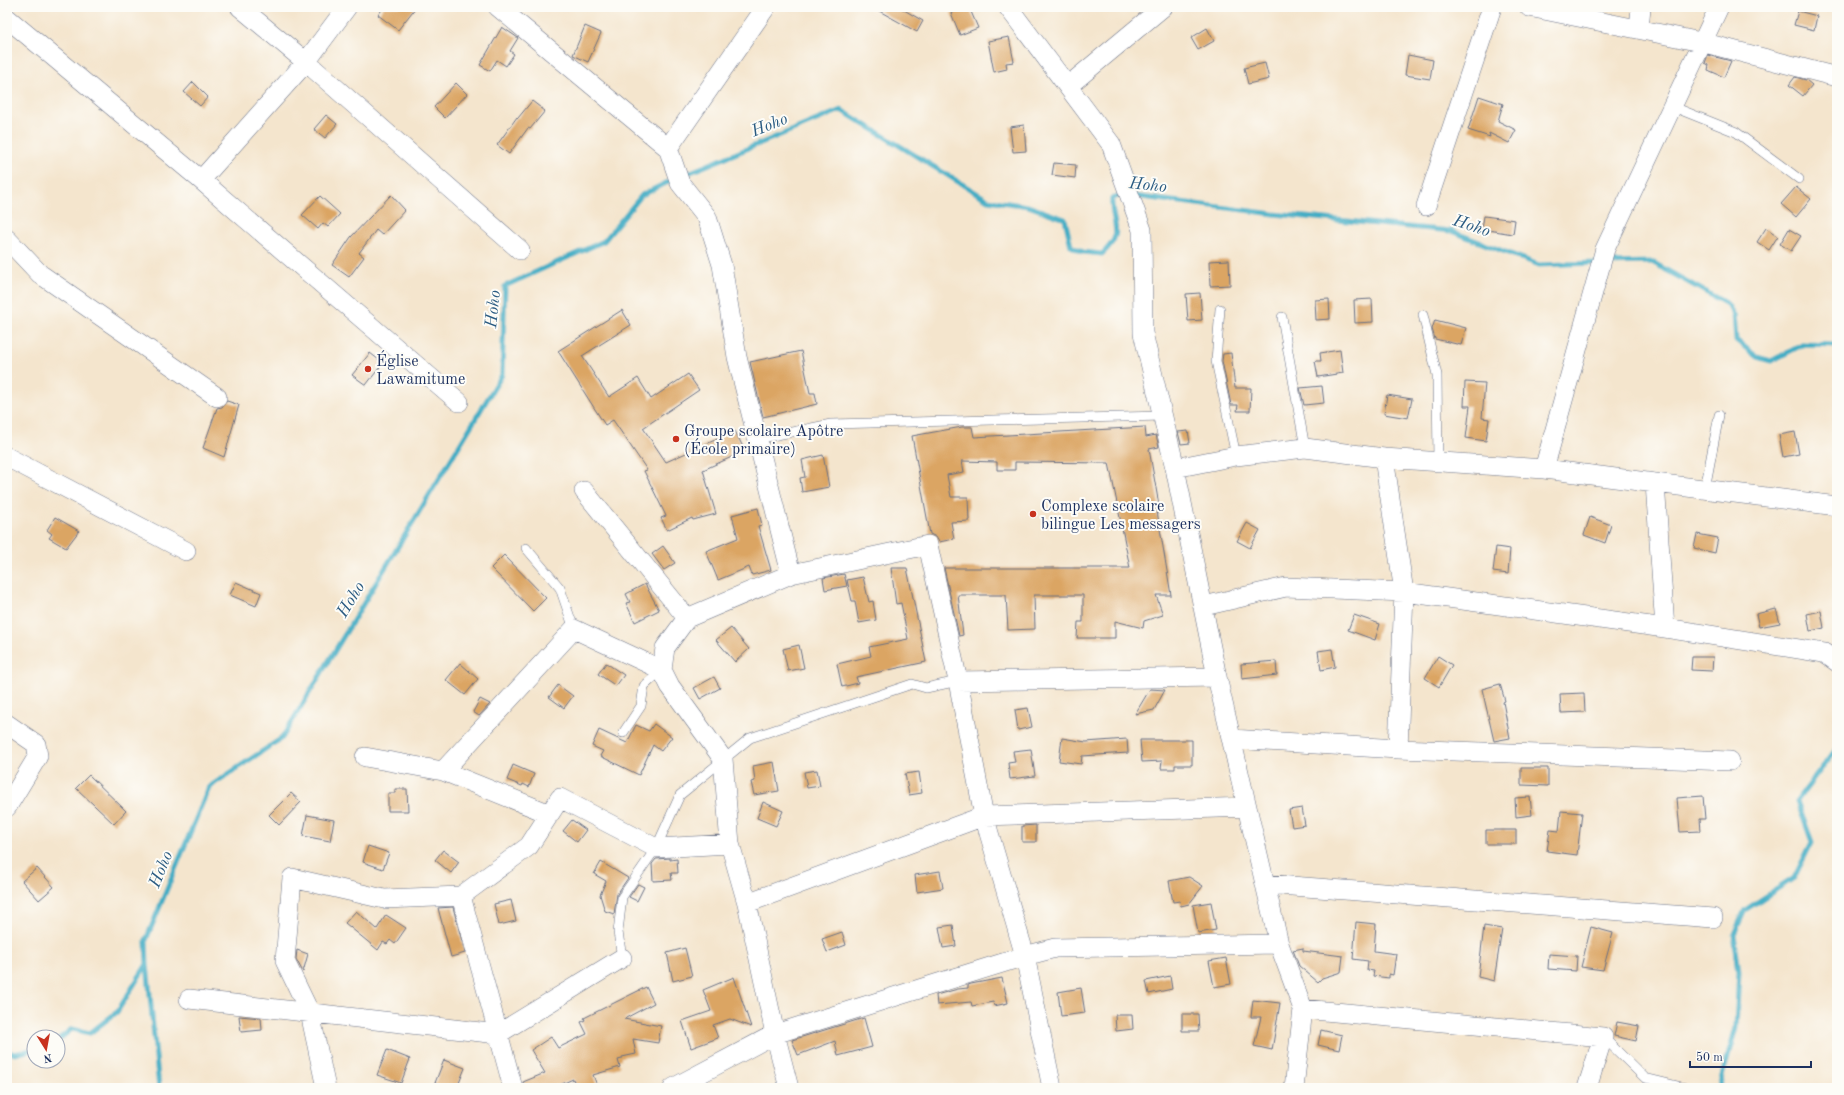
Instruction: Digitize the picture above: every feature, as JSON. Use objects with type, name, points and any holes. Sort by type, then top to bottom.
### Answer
[{"type":"street","points":[[240,7],[306,62],[520,250]]},
{"type":"street","points":[[201,180],[306,62],[347,7]]},
{"type":"street","points":[[498,7],[668,148],[678,178],[707,218],[722,265],[737,357],[791,574]]},
{"type":"street","points":[[668,148],[766,7]]},
{"type":"street","points":[[1008,7],[1111,144],[1142,230],[1143,333],[1175,468],[1204,606],[1217,677],[1279,944],[1303,1008],[1294,1088]]},
{"type":"street","points":[[1068,86],[1163,7]]},
{"type":"street","points":[[1426,206],[1492,7]]},
{"type":"street","points":[[1529,7],[1701,42],[1837,77]]},
{"type":"street","points":[[1639,29],[1641,7]]},
{"type":"street","points":[[1544,469],[1605,249],[1701,42],[1719,7]]},
{"type":"street","points":[[7,18],[201,180],[459,402]]},
{"type":"street","points":[[7,239],[40,274],[217,397]]},
{"type":"street","points":[[1175,468],[1236,456],[1305,448],[1384,458],[1544,469],[1837,506]]},
{"type":"street","points":[[7,457],[186,551]]},
{"type":"street","points":[[1384,458],[1404,592],[1398,749]]},
{"type":"street","points":[[1654,483],[1665,628]]},
{"type":"street","points":[[584,491],[687,618]]},
{"type":"street","points":[[789,1088],[775,1034],[747,903],[730,844],[723,758],[670,686],[662,670],[665,648],[687,618],[791,574],[928,545],[958,681],[984,816],[1025,956],[1052,1088]]},
{"type":"street","points":[[1204,606],[1286,586],[1404,592],[1665,628],[1833,655]]},
{"type":"street","points":[[443,771],[574,629],[662,670]]},
{"type":"street","points":[[958,681],[1217,677]]},
{"type":"street","points":[[7,724],[36,744],[38,756],[7,807]]},
{"type":"street","points":[[1231,739],[1398,749],[1730,761]]},
{"type":"street","points":[[365,757],[443,771],[550,814]]},
{"type":"street","points":[[326,1088],[310,1013],[285,961],[292,878],[384,899],[461,896],[529,846],[560,798],[656,848],[730,844]]},
{"type":"street","points":[[747,903],[984,816],[1247,807]]},
{"type":"street","points":[[1265,884],[1713,918]]},
{"type":"street","points":[[461,896],[513,1088]]},
{"type":"street","points":[[673,1088],[775,1034],[1055,948],[1279,944]]},
{"type":"street","points":[[189,999],[498,1034],[622,958]]},
{"type":"street","points":[[1303,1008],[1603,1037],[1587,1088]]},
{"type":"lane","points":[[1672,106],[1736,132],[1799,179]]},
{"type":"lane","points":[[1220,309],[1216,361],[1236,456]]},
{"type":"lane","points":[[1423,315],[1437,375],[1438,462]]},
{"type":"lane","points":[[1282,317],[1305,448]]},
{"type":"lane","points":[[1705,489],[1719,415]]},
{"type":"lane","points":[[757,439],[831,424],[1163,416]]},
{"type":"lane","points":[[526,548],[560,588],[574,629]]},
{"type":"lane","points":[[623,733],[641,706],[644,686],[662,670]]},
{"type":"lane","points":[[622,958],[618,932],[622,896],[656,848],[680,795],[723,758],[750,738],[912,684],[926,688],[958,681]]},
{"type":"lane","points":[[1603,1037],[1645,1078],[1686,1088]]},
{"type":"building","points":[[384,7],[416,7],[398,30],[378,15]]},
{"type":"building","points":[[872,7],[899,7],[923,21],[917,32]]},
{"type":"building","points":[[969,7],[978,28],[960,35],[951,13]]},
{"type":"building","points":[[1798,11],[1817,16],[1814,30],[1794,25]]},
{"type":"building","points":[[585,26],[601,33],[588,62],[573,55]]},
{"type":"building","points":[[502,27],[518,38],[510,51],[514,54],[506,66],[497,60],[490,71],[480,65]]},
{"type":"building","points":[[1207,28],[1214,41],[1198,50],[1191,38]]},
{"type":"building","points":[[1009,37],[1014,62],[1006,63],[1007,69],[994,72],[988,41]]},
{"type":"building","points":[[1408,55],[1433,60],[1430,79],[1405,75]]},
{"type":"building","points":[[1708,55],[1731,61],[1724,77],[1708,70],[1709,65],[1705,63]]},
{"type":"building","points":[[1265,63],[1269,79],[1248,84],[1244,68]]},
{"type":"building","points":[[1795,77],[1806,80],[1812,85],[1803,96],[1789,85]]},
{"type":"building","points":[[193,82],[208,97],[200,106],[184,92]]},
{"type":"building","points":[[456,83],[467,94],[445,118],[434,107]]},
{"type":"building","points":[[1479,96],[1503,104],[1498,121],[1516,130],[1509,143],[1489,133],[1490,137],[1468,130]]},
{"type":"building","points":[[532,101],[545,111],[530,129],[528,128],[509,154],[497,145],[517,117],[518,118]]},
{"type":"building","points":[[326,115],[337,124],[325,138],[314,129]]},
{"type":"building","points":[[1024,125],[1026,151],[1013,152],[1010,127]]},
{"type":"building","points":[[1054,163],[1076,165],[1075,178],[1052,175]]},
{"type":"building","points":[[1796,187],[1811,199],[1796,217],[1781,204]]},
{"type":"building","points":[[391,195],[405,210],[382,235],[376,230],[359,253],[364,257],[349,277],[332,265],[351,237]]},
{"type":"building","points":[[320,196],[340,214],[328,227],[323,223],[318,229],[302,215]]},
{"type":"building","points":[[1484,216],[1515,220],[1513,234],[1482,229]]},
{"type":"building","points":[[1766,228],[1778,236],[1769,250],[1757,242]]},
{"type":"building","points":[[1789,229],[1801,236],[1791,251],[1780,244]]},
{"type":"building","points":[[1229,260],[1230,285],[1210,286],[1209,261]]},
{"type":"building","points":[[1200,293],[1202,320],[1188,321],[1186,294]]},
{"type":"building","points":[[1329,299],[1330,319],[1316,320],[1315,300]]},
{"type":"building","points":[[1372,299],[1373,322],[1355,323],[1354,300]]},
{"type":"building","points":[[622,310],[631,325],[582,356],[609,397],[638,378],[651,399],[688,374],[699,390],[643,428],[666,462],[735,431],[745,451],[703,470],[716,514],[693,520],[692,518],[667,530],[661,518],[666,516],[644,471],[647,470],[613,420],[605,425],[558,351]]},
{"type":"building","points":[[1435,320],[1466,328],[1461,345],[1435,339],[1432,329]]},
{"type":"building","points":[[1340,350],[1343,373],[1318,377],[1315,361],[1321,361],[1320,353]]},
{"type":"building","points":[[801,351],[810,393],[815,393],[817,404],[763,417],[750,362]]},
{"type":"building","name":"Église Lawamitume","points":[[370,353],[383,363],[366,385],[352,375]]},
{"type":"building","points":[[1231,353],[1235,388],[1251,388],[1250,411],[1237,411],[1238,405],[1231,405],[1222,361],[1223,354]]},
{"type":"building","points":[[1465,382],[1485,383],[1482,418],[1489,419],[1486,441],[1466,438],[1470,406],[1464,406]]},
{"type":"building","points":[[1322,386],[1324,403],[1304,405],[1300,388]]},
{"type":"building","points":[[1387,395],[1412,399],[1408,418],[1384,414]]},
{"type":"building","points":[[227,401],[239,405],[224,457],[203,448],[217,408],[222,407]]},
{"type":"building","points":[[962,427],[972,427],[974,437],[1145,427],[1146,437],[1156,435],[1159,447],[1149,449],[1159,505],[1156,505],[1171,595],[1156,595],[1163,615],[1144,621],[1143,628],[1115,621],[1115,638],[1077,638],[1078,622],[1083,622],[1083,595],[1034,595],[1035,629],[1008,630],[1006,595],[958,595],[963,635],[959,636],[944,568],[1130,568],[1109,463],[1015,462],[1015,470],[997,470],[997,462],[962,461],[964,472],[947,475],[951,497],[968,497],[969,521],[951,522],[954,539],[939,542],[936,537],[930,534],[912,436]]},
{"type":"building","points":[[1188,431],[1190,443],[1181,444],[1178,432]]},
{"type":"building","points":[[1795,432],[1799,454],[1783,457],[1779,435]]},
{"type":"building","points":[[823,455],[829,487],[802,492],[800,478],[805,477],[802,460]]},
{"type":"building","points":[[758,508],[762,525],[758,526],[771,570],[752,575],[749,567],[718,580],[706,551],[738,538],[732,515]]},
{"type":"building","points":[[55,517],[79,531],[66,548],[49,538],[52,534],[47,530]]},
{"type":"building","points":[[1590,517],[1611,525],[1605,543],[1584,535]]},
{"type":"building","points":[[1247,523],[1260,530],[1250,548],[1237,541]]},
{"type":"building","points":[[1697,534],[1718,538],[1715,553],[1694,548]]},
{"type":"building","points":[[663,546],[675,563],[664,570],[652,554]]},
{"type":"building","points":[[1496,547],[1510,549],[1508,574],[1493,572]]},
{"type":"building","points":[[504,555],[546,598],[533,611],[491,568]]},
{"type":"building","points":[[891,568],[907,568],[926,662],[856,677],[858,683],[842,687],[837,664],[871,656],[869,647],[908,639],[901,603],[896,604]]},
{"type":"building","points":[[844,574],[847,586],[825,590],[823,578]]},
{"type":"building","points":[[863,577],[869,602],[873,601],[876,620],[859,623],[855,601],[852,601],[847,580]]},
{"type":"building","points":[[236,582],[261,593],[256,606],[230,595]]},
{"type":"building","points":[[645,584],[659,610],[635,622],[626,603],[630,602],[626,594]]},
{"type":"building","points":[[1776,609],[1780,623],[1759,627],[1756,614]]},
{"type":"building","points":[[1821,611],[1824,628],[1810,631],[1807,614]]},
{"type":"building","points":[[1354,615],[1380,624],[1375,640],[1348,630]]},
{"type":"building","points":[[731,628],[749,649],[735,662],[716,640]]},
{"type":"building","points":[[799,645],[804,668],[788,671],[783,649]]},
{"type":"building","points":[[1332,649],[1335,667],[1321,670],[1318,651]]},
{"type":"building","points":[[1438,656],[1452,665],[1439,687],[1425,678]]},
{"type":"building","points":[[1692,657],[1713,657],[1712,671],[1691,670]]},
{"type":"building","points":[[1276,661],[1277,675],[1242,679],[1241,664]]},
{"type":"building","points":[[460,663],[478,679],[465,695],[446,680]]},
{"type":"building","points":[[606,663],[624,675],[616,686],[598,674]]},
{"type":"building","points":[[714,677],[720,688],[700,699],[694,688]]},
{"type":"building","points":[[1500,684],[1505,701],[1503,702],[1510,738],[1494,741],[1482,689]]},
{"type":"building","points":[[558,685],[573,696],[564,708],[549,697]]},
{"type":"building","points":[[1150,689],[1165,690],[1154,710],[1135,714]]},
{"type":"building","points":[[1584,693],[1585,712],[1561,713],[1560,694]]},
{"type":"building","points":[[480,699],[490,704],[479,716],[473,712]]},
{"type":"building","points":[[1028,708],[1032,727],[1018,730],[1015,710]]},
{"type":"building","points":[[654,724],[672,737],[661,751],[653,745],[639,775],[600,756],[603,751],[592,746],[599,730],[627,743],[636,725],[649,731]]},
{"type":"building","points":[[1062,738],[1086,742],[1127,739],[1128,753],[1082,756],[1081,764],[1059,761]]},
{"type":"building","points":[[1140,740],[1192,740],[1192,765],[1175,765],[1175,769],[1161,769],[1162,761],[1142,762]]},
{"type":"building","points":[[1031,749],[1035,776],[1010,779],[1008,763],[1015,762],[1013,751]]},
{"type":"building","points":[[774,762],[779,791],[754,795],[751,782],[755,781],[753,766]]},
{"type":"building","points":[[513,765],[534,774],[529,787],[507,780]]},
{"type":"building","points":[[1521,768],[1548,768],[1548,786],[1521,785]]},
{"type":"building","points":[[817,770],[820,786],[807,788],[804,772]]},
{"type":"building","points":[[919,772],[922,793],[909,795],[905,774]]},
{"type":"building","points":[[89,775],[126,811],[114,824],[76,788]]},
{"type":"building","points":[[395,789],[407,789],[408,811],[388,811],[388,793],[395,793]]},
{"type":"building","points":[[291,793],[301,802],[279,825],[269,815]]},
{"type":"building","points":[[1703,796],[1705,819],[1700,819],[1701,831],[1680,832],[1677,798]]},
{"type":"building","points":[[1530,797],[1532,815],[1516,817],[1515,798]]},
{"type":"building","points":[[763,802],[783,811],[776,826],[757,818]]},
{"type":"building","points":[[1302,808],[1305,825],[1292,827],[1289,810]]},
{"type":"building","points":[[1561,811],[1582,813],[1577,855],[1547,851],[1550,830],[1559,831]]},
{"type":"building","points":[[307,815],[334,820],[330,841],[303,836]]},
{"type":"building","points":[[572,820],[586,830],[577,842],[563,831]]},
{"type":"building","points":[[1036,825],[1036,842],[1022,842],[1022,826]]},
{"type":"building","points":[[1486,830],[1516,830],[1516,844],[1486,844]]},
{"type":"building","points":[[368,846],[389,853],[383,869],[363,862]]},
{"type":"building","points":[[443,850],[459,862],[451,873],[435,860]]},
{"type":"building","points":[[670,858],[670,860],[677,859],[678,873],[671,873],[672,880],[653,881],[652,864],[656,859]]},
{"type":"building","points":[[601,862],[628,878],[617,894],[614,914],[605,911],[600,895],[606,881],[594,874]]},
{"type":"building","points":[[37,868],[54,887],[39,900],[22,881]]},
{"type":"building","points":[[940,871],[943,888],[917,892],[915,875]]},
{"type":"building","points":[[1189,877],[1203,886],[1189,904],[1181,906],[1180,901],[1173,902],[1169,881]]},
{"type":"building","points":[[638,884],[644,887],[637,901],[629,897]]},
{"type":"building","points":[[511,900],[516,921],[499,925],[494,904]]},
{"type":"building","points":[[1211,902],[1216,930],[1198,933],[1193,905]]},
{"type":"building","points":[[453,907],[465,953],[451,957],[438,908]]},
{"type":"building","points":[[356,911],[377,929],[386,915],[406,928],[395,944],[390,940],[387,944],[383,942],[378,950],[345,923]]},
{"type":"building","points":[[1356,922],[1376,924],[1374,951],[1396,954],[1393,975],[1389,974],[1389,978],[1373,976],[1374,971],[1367,970],[1368,961],[1353,959]]},
{"type":"building","points":[[953,925],[956,946],[943,948],[939,927]]},
{"type":"building","points":[[1484,926],[1502,929],[1494,981],[1478,977]]},
{"type":"building","points":[[1591,927],[1613,933],[1603,970],[1581,967]]},
{"type":"building","points":[[842,932],[846,945],[827,952],[822,939]]},
{"type":"building","points":[[685,948],[692,976],[673,981],[667,953]]},
{"type":"building","points":[[1303,948],[1303,951],[1343,956],[1341,972],[1322,978],[1318,982],[1299,966],[1293,950]]},
{"type":"building","points":[[297,950],[308,954],[303,972],[296,959]]},
{"type":"building","points":[[1549,954],[1577,956],[1576,971],[1548,969]]},
{"type":"building","points":[[1226,958],[1231,984],[1214,987],[1209,961]]},
{"type":"building","points":[[1170,976],[1172,989],[1149,994],[1146,981]]},
{"type":"building","points":[[734,977],[751,1027],[730,1019],[713,1025],[718,1038],[691,1048],[682,1021],[711,1011],[703,990]]},
{"type":"building","points":[[1002,978],[1008,1003],[994,1006],[993,1002],[972,1006],[971,1002],[937,1005],[936,995],[968,988],[968,985],[971,984]]},
{"type":"building","points":[[646,987],[654,1003],[624,1019],[661,1026],[658,1043],[633,1039],[636,1054],[622,1057],[622,1059],[618,1060],[620,1067],[593,1075],[598,1088],[577,1088],[573,1079],[553,1088],[524,1088],[523,1082],[545,1073],[531,1050],[551,1037],[558,1048],[587,1034],[581,1022],[585,1020],[584,1018]]},
{"type":"building","points":[[1081,988],[1085,1013],[1061,1016],[1058,992]]},
{"type":"building","points":[[1253,1000],[1280,1003],[1272,1050],[1254,1046],[1261,1017],[1251,1017]]},
{"type":"building","points":[[1182,1014],[1198,1014],[1199,1031],[1182,1031]]},
{"type":"building","points":[[1115,1015],[1132,1015],[1133,1029],[1116,1031]]},
{"type":"building","points":[[239,1016],[261,1018],[262,1030],[241,1032]]},
{"type":"building","points":[[864,1018],[872,1047],[838,1056],[835,1041],[798,1055],[792,1040]]},
{"type":"building","points":[[1617,1022],[1639,1026],[1636,1041],[1614,1036]]},
{"type":"building","points":[[1321,1030],[1342,1035],[1339,1050],[1318,1045]]},
{"type":"building","points":[[387,1050],[410,1059],[401,1083],[377,1075]]},
{"type":"building","points":[[444,1060],[465,1068],[457,1088],[433,1088]]},
{"type":"waterway","name":"Hoho","points":[[681,176],[841,110],[988,200],[1028,206],[1065,219],[1071,246],[1083,252],[1102,254],[1110,246],[1116,233],[1112,199],[1122,194],[1126,195]]},
{"type":"waterway","name":"Hoho","points":[[159,1088],[146,940],[209,787],[282,738],[502,375],[505,286],[604,241],[642,195],[674,179]]},
{"type":"waterway","name":"Hoho","points":[[1134,196],[1274,214],[1451,231],[1539,265],[1597,263]]},
{"type":"waterway","name":"Hoho","points":[[1605,263],[1652,262],[1727,304],[1734,315],[1736,340],[1757,357],[1771,361],[1804,344],[1837,345]]},
{"type":"waterway","points":[[1719,1088],[1736,1027],[1739,972],[1734,934],[1745,910],[1794,878],[1812,842],[1797,801],[1837,748]]},
{"type":"waterway","name":"Hoho","points":[[66,1034],[72,1029],[90,1033],[117,1012],[147,964]]},
{"type":"waterway","name":"Hoho","points":[[7,1051],[15,1054],[26,1051]]},
{"type":"place","name":"Église Lawamitume","points":[[368,369]]},
{"type":"place","name":"Groupe scolaire Apôtre (École primaire)","points":[[676,439]]},
{"type":"place","name":"Complexe scolaire bilingue Les messagers","points":[[1033,514]]}]
